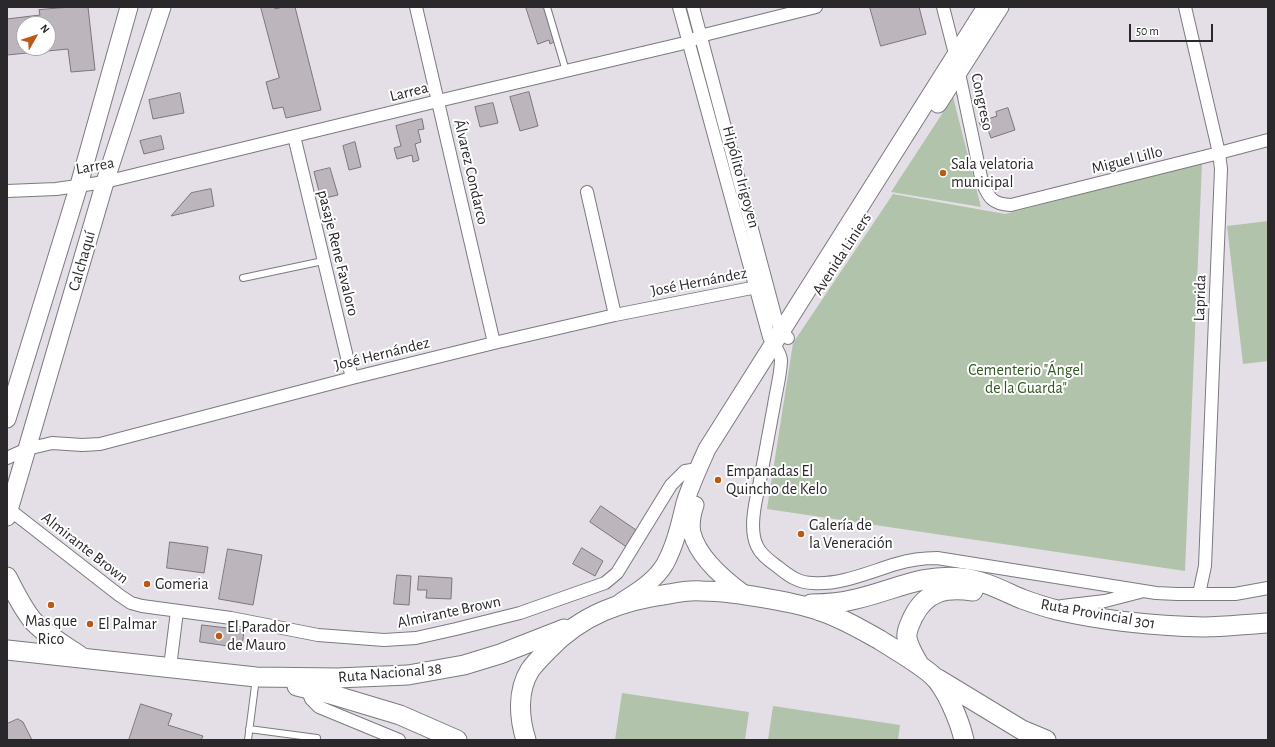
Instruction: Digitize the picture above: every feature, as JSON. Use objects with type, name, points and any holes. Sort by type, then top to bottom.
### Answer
[{"type":"main road","name":"Calchaquí","points":[[7,419],[79,185],[130,7]]},
{"type":"main road","name":"Calchaquí","points":[[8,513],[106,182],[162,7]]},
{"type":"main road","name":"Avenida Liniers","points":[[690,505],[714,458],[780,341],[955,54],[986,7]]},
{"type":"main road","name":"Avenida Liniers","points":[[690,505],[698,469],[707,449],[1000,7]]},
{"type":"main road","points":[[690,505],[692,533],[697,545],[715,568],[732,585],[744,594]]},
{"type":"main road","points":[[526,740],[522,728],[520,705],[522,688],[530,670],[556,641],[587,619],[616,605],[645,586],[656,576],[665,564],[690,505]]},
{"type":"main road","points":[[7,577],[13,590],[34,622],[58,642],[83,658]]},
{"type":"main road","name":"Ruta Provincial 301","points":[[791,603],[837,603],[857,599],[911,582],[944,577],[977,581],[1024,600],[1050,608],[1122,622],[1167,626],[1206,627],[1268,623]]},
{"type":"main road","name":"Ruta Provincial 301","points":[[964,740],[947,696],[911,650],[907,636],[909,626],[917,610],[926,599],[938,592],[954,589],[1024,600]]},
{"type":"main road","points":[[616,605],[648,596],[677,592],[700,591],[744,594],[820,610],[851,623],[927,672],[1022,730],[1046,740]]},
{"type":"main road","name":"Ruta Nacional 38","points":[[256,677],[337,678],[408,675],[433,671],[464,665],[500,654],[587,619]]},
{"type":"main road","name":"Ruta Nacional 38","points":[[7,650],[256,677],[330,694],[400,715],[457,740]]},
{"type":"street","name":"Álvarez Condarco","points":[[416,7],[494,343]]},
{"type":"street","name":"Hipólito Irigoyen","points":[[679,7],[768,337],[780,341],[776,319],[692,7]]},
{"type":"street","name":"Larrea","points":[[7,191],[56,189],[106,182],[438,101],[689,42],[700,36],[816,7]]},
{"type":"street","name":"Congreso","points":[[943,7],[959,71],[982,182],[987,194],[993,201]]},
{"type":"street","name":"Laprida","points":[[1185,7],[1220,153],[1221,168],[1205,566],[1199,594]]},
{"type":"street","name":"pasaje Rene Favaloro","points":[[294,136],[352,378]]},
{"type":"street","name":"Miguel Lillo","points":[[993,201],[1003,205],[1011,205],[1268,140]]},
{"type":"street","points":[[587,192],[615,315]]},
{"type":"street","name":"José Hernández","points":[[7,458],[27,449],[52,444],[100,444],[352,378],[494,343],[615,315],[767,286]]},
{"type":"street","points":[[780,341],[781,361],[777,390],[755,506],[754,528],[756,545],[762,554],[799,582],[825,583],[842,580],[918,559],[938,558],[1145,591],[1177,594],[1235,594],[1268,588]]},
{"type":"street","name":"Almirante Brown","points":[[8,513],[131,603],[142,606],[231,618],[318,635],[384,640],[416,638],[456,630],[520,613],[590,589],[605,582],[617,573],[671,486],[685,471],[698,469]]},
{"type":"street","points":[[1050,608],[1105,601],[1145,591]]},
{"type":"street","points":[[170,667],[178,611]]},
{"type":"street","points":[[307,688],[312,699],[319,707],[399,740]]},
{"type":"lane","points":[[547,7],[566,71]]},
{"type":"lane","points":[[243,278],[323,260]]},
{"type":"lane","points":[[248,740],[256,677]]},
{"type":"lane","points":[[250,729],[317,738],[316,740]]},
{"type":"green space","points":[[953,97],[981,207],[891,192]]},
{"type":"green space","name":"Cementerio \"Ángel de la Guarda\"","points":[[1202,163],[1185,571],[767,509],[793,343],[893,194],[1005,214]]},
{"type":"green space","points":[[1268,221],[1268,361],[1243,364],[1227,226]]},
{"type":"green space","points":[[622,693],[749,712],[745,740],[615,740]]},
{"type":"green space","points":[[773,706],[900,725],[898,740],[768,740]]},
{"type":"building","points":[[88,7],[95,70],[71,72],[68,49],[56,50],[56,16],[32,16],[40,15],[39,10]]},
{"type":"building","points":[[261,7],[275,7],[275,9],[295,7],[321,110],[286,118],[283,107],[273,109],[266,82],[279,78]]},
{"type":"building","points":[[526,7],[544,7],[554,42],[550,44],[549,40],[538,44]]},
{"type":"building","points":[[870,7],[919,7],[926,34],[881,46]]},
{"type":"building","points":[[16,18],[16,54],[7,55],[7,19]]},
{"type":"building","points":[[529,92],[538,126],[520,131],[510,97]]},
{"type":"building","points":[[180,93],[184,113],[153,119],[149,100]]},
{"type":"building","points":[[493,103],[498,123],[480,127],[475,107]]},
{"type":"building","points":[[1008,108],[1015,130],[991,138],[987,127],[982,129],[979,122],[997,116],[996,112]]},
{"type":"building","points":[[422,119],[424,129],[418,130],[421,142],[415,144],[419,160],[413,162],[412,155],[397,159],[394,148],[401,146],[396,126]]},
{"type":"building","points":[[161,136],[164,149],[144,154],[140,141]]},
{"type":"building","points":[[355,142],[361,167],[349,170],[343,146]]},
{"type":"building","points":[[330,168],[338,195],[321,199],[314,172]]},
{"type":"building","points":[[211,189],[214,206],[171,216],[191,193]]},
{"type":"building","points":[[601,506],[639,532],[628,548],[590,522]]},
{"type":"building","points":[[170,542],[208,547],[204,573],[167,568]]},
{"type":"building","points":[[582,548],[603,561],[595,576],[573,564]]},
{"type":"building","points":[[228,549],[262,555],[253,605],[219,599]]},
{"type":"building","points":[[397,575],[411,576],[409,605],[394,604]]},
{"type":"building","points":[[419,576],[452,578],[451,599],[426,598],[427,590],[418,590]]},
{"type":"building","points":[[202,625],[244,630],[242,648],[200,642]]},
{"type":"building","points":[[141,704],[172,714],[168,725],[203,736],[201,740],[129,740]]},
{"type":"building","points":[[18,719],[23,722],[32,740],[7,740],[7,724]]},
{"type":"place","name":"Sala velatoria municipal","points":[[943,173]]},
{"type":"place","name":"Empanadas El Quincho de Kelo","points":[[718,480]]},
{"type":"place","name":"Galería de la Veneración","points":[[801,534]]},
{"type":"place","name":"Gomeria","points":[[147,584]]},
{"type":"place","name":"Mas que Rico","points":[[51,605]]},
{"type":"place","name":"El Palmar","points":[[90,624]]},
{"type":"place","name":"El Parador de Mauro","points":[[219,636]]}]
